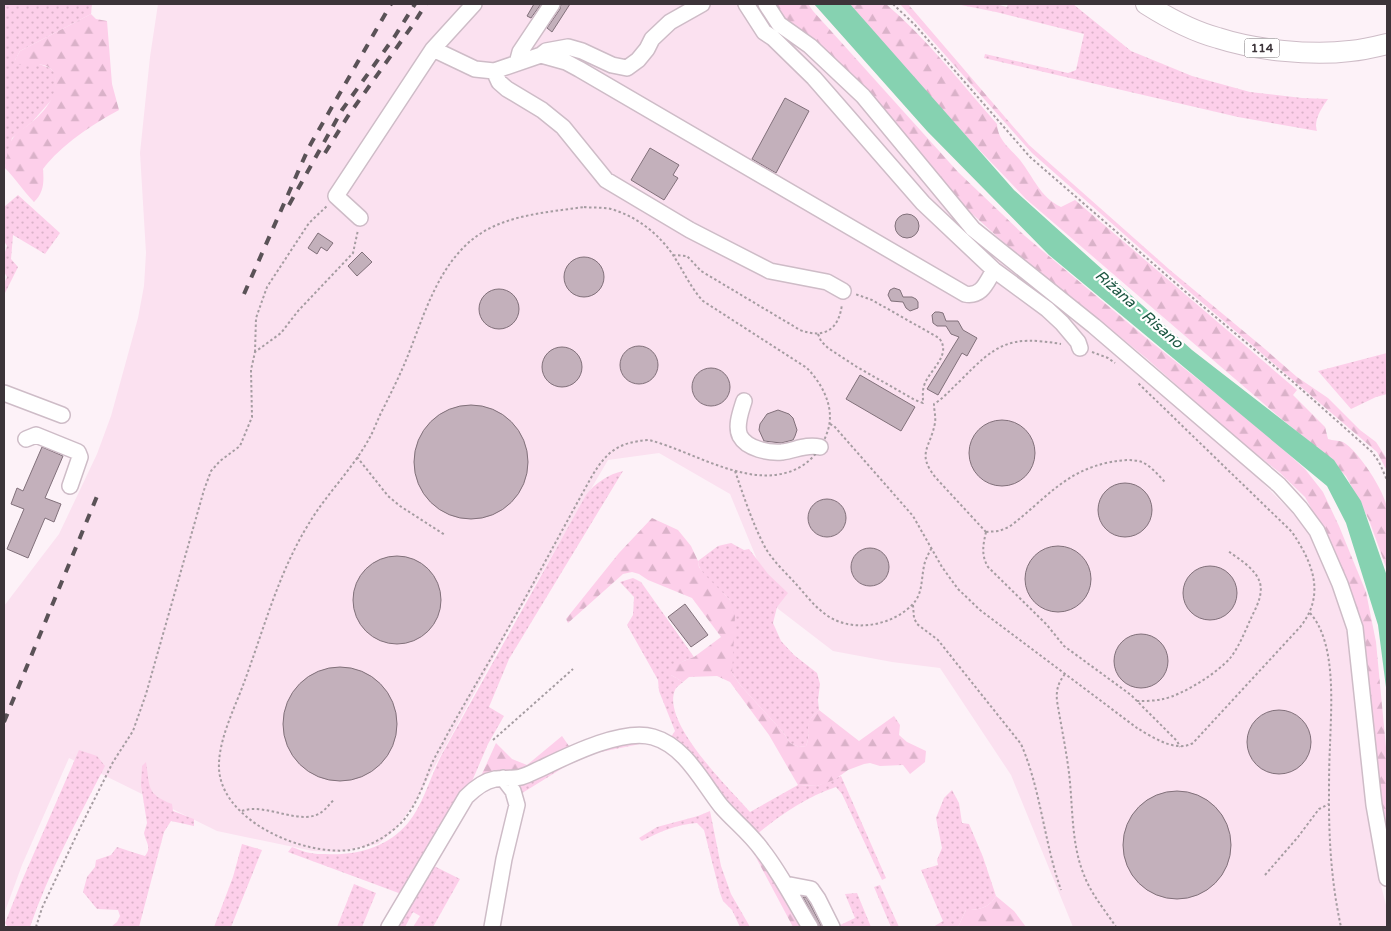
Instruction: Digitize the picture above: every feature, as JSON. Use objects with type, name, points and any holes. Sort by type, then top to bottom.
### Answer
[{"type":"main road","name":"114","points":[[1155,7],[1172,20],[1218,38],[1260,48],[1303,52],[1339,52],[1387,44]]},
{"type":"street","points":[[360,218],[336,196],[432,49],[474,4]]},
{"type":"street","points":[[526,54],[552,4]]},
{"type":"street","points":[[432,49],[475,69],[494,71],[526,54],[568,47],[582,51],[612,65],[627,68],[638,60],[652,39],[670,22],[702,4]]},
{"type":"street","points":[[746,4],[764,32],[773,38],[814,78],[923,203],[994,270],[1047,309],[1071,333],[1074,347]]},
{"type":"street","points":[[766,4],[779,24],[810,46],[863,96],[972,229],[1094,326],[1279,485],[1318,531],[1340,584],[1355,628],[1374,805],[1387,878]]},
{"type":"street","points":[[526,54],[566,62],[579,69],[965,294],[977,294],[994,270]]},
{"type":"street","points":[[494,71],[499,82],[506,89],[542,110],[563,127],[606,180],[732,253],[770,270],[827,282],[843,291]]},
{"type":"street","points":[[4,393],[62,415]]},
{"type":"street","points":[[744,401],[739,424],[740,435],[748,443],[761,450],[774,452],[795,450],[811,445],[820,447]]},
{"type":"street","points":[[26,439],[36,435],[78,452],[80,457],[70,486]]},
{"type":"street","points":[[389,927],[466,797],[474,789],[492,779],[521,777],[568,756],[608,741],[626,737],[652,737],[673,747],[684,758],[722,808],[745,829],[762,850],[785,884],[810,927]]},
{"type":"street","points":[[492,927],[504,859],[517,806],[513,791],[503,778]]},
{"type":"street","points":[[785,884],[811,889],[832,927]]},
{"type":"path","points":[[893,4],[914,25],[1030,157],[1292,381],[1372,452],[1387,480]]},
{"type":"path","points":[[36,927],[42,908],[113,762],[134,731],[211,470],[240,446],[252,417],[251,370],[255,352],[256,318],[267,287],[308,224],[336,196]]},
{"type":"path","points":[[931,549],[926,559],[919,596],[913,605],[884,623],[870,626],[845,624],[826,615],[778,564],[767,549],[735,470],[649,440],[635,441],[622,445],[602,460],[597,468],[434,758],[412,808],[391,832],[378,841],[363,847],[349,850],[317,849],[282,838],[265,830],[242,811],[229,798],[223,788],[219,764],[221,749],[278,587],[292,555],[315,513],[358,457],[370,437],[396,384],[441,279],[452,261],[465,246],[493,227],[515,218],[584,207],[611,209],[638,221],[656,235],[673,255],[694,290],[703,301],[786,353],[807,368],[817,379],[828,400],[830,424],[834,426],[913,516],[942,567],[958,589],[969,600],[1009,633],[1137,728],[1151,737],[1180,746],[1188,746],[1193,743],[1301,626],[1310,613],[1315,588],[1307,557],[1292,532],[1135,380]]},
{"type":"path","points":[[255,352],[280,333],[298,311],[353,253],[360,218]]},
{"type":"path","points":[[673,255],[687,256],[701,271],[800,330],[818,334],[826,332],[837,322],[843,291],[872,300],[939,338],[944,348],[941,358],[923,388],[923,403],[890,387],[843,358],[821,341],[818,334]]},
{"type":"path","points":[[986,532],[936,478],[925,461],[927,444],[935,423],[934,404],[946,395],[986,356],[1010,342],[1021,340],[1052,342],[1108,358],[1119,366]]},
{"type":"path","points":[[358,457],[388,496],[445,535]]},
{"type":"path","points":[[986,532],[999,531],[1009,527],[1060,483],[1073,475],[1105,463],[1130,460],[1140,461],[1149,466],[1165,482]]},
{"type":"path","points":[[986,532],[983,552],[988,567],[1047,625],[1064,646],[1113,680],[1137,701],[1180,746]]},
{"type":"path","points":[[1137,701],[1162,700],[1174,696],[1204,679],[1231,656],[1250,622],[1261,592],[1260,583],[1255,574],[1248,566],[1228,551]]},
{"type":"path","points":[[913,605],[914,618],[917,624],[938,640],[1011,729],[1020,744],[1027,758],[1061,890]]},
{"type":"path","points":[[1310,613],[1316,620],[1323,635],[1331,687],[1329,804],[1334,890],[1341,927]]},
{"type":"path","points":[[493,740],[573,669]]},
{"type":"path","points":[[1065,674],[1059,682],[1056,692],[1069,773],[1074,831],[1079,858],[1089,885],[1116,927]]},
{"type":"path","points":[[242,811],[251,808],[303,817],[313,816],[322,812],[334,800]]},
{"type":"path","points":[[1265,875],[1319,809],[1329,804]]},
{"type":"shaded area","points":[[158,4],[764,4],[861,97],[967,234],[1215,434],[1312,533],[1353,628],[1376,866],[1387,909],[1387,927],[1073,927],[1011,775],[940,668],[892,662],[833,651],[777,608],[730,494],[659,453],[608,460],[510,627],[417,799],[396,829],[378,844],[338,852],[313,851],[217,831],[69,758],[22,865],[4,914],[4,606],[59,534],[97,454],[111,416],[138,318],[144,286],[146,253],[140,153],[150,57]]},
{"type":"green space","points":[[4,4],[92,4],[91,14],[20,51],[15,60],[50,68],[55,73],[56,83],[54,97],[32,122],[12,138],[5,168],[4,168]]},
{"type":"green space","points":[[770,4],[808,4],[958,172],[1025,236],[1145,337],[1264,432],[1305,469],[1323,492],[1366,592],[1376,642],[1387,758],[1387,856],[1361,659],[1322,528],[1305,497],[1279,472],[1236,438],[1146,358],[1002,241],[969,211],[783,22]]},
{"type":"green space","points":[[848,4],[886,4],[930,47],[997,124],[1002,140],[1020,160],[1048,198],[1061,207],[1075,200],[1297,390],[1293,395],[1325,427],[1328,439],[1343,442],[1356,453],[1381,492],[1388,516],[1387,570],[1369,520],[1346,476],[1316,447],[1026,199],[967,137]]},
{"type":"green space","points":[[900,4],[908,4],[1029,145],[1170,270],[1297,377],[1328,398],[1360,430],[1376,442],[1387,459],[1387,471],[1377,452],[1185,288],[1032,153]]},
{"type":"green space","points":[[956,4],[995,4],[1007,7],[1008,4],[1073,4],[1131,51],[1192,76],[1250,92],[1328,99],[1317,119],[1317,131],[1238,117],[984,58],[985,54],[1068,73],[1076,70],[1084,34]]},
{"type":"green space","points":[[91,14],[96,19],[107,21],[112,84],[119,110],[78,136],[50,160],[43,169],[43,187],[34,202],[5,168],[11,141],[14,136],[34,121],[44,110],[52,98],[55,77],[50,68],[46,66],[35,64],[19,65],[15,60],[20,51]]},
{"type":"green space","points":[[18,195],[60,233],[45,254],[13,235],[11,259],[18,267],[4,295],[4,283],[7,277],[3,262],[7,246],[4,241],[4,207]]},
{"type":"green space","points":[[1387,353],[1387,394],[1351,409],[1318,371]]},
{"type":"green space","points":[[623,471],[509,659],[489,707],[504,716],[488,744],[470,786],[404,895],[288,852],[292,847],[316,854],[359,852],[391,839],[408,823],[423,798],[442,754],[586,495],[603,480]]},
{"type":"green space","points":[[652,518],[678,530],[691,546],[699,567],[704,574],[730,600],[735,616],[732,673],[741,686],[783,732],[790,743],[799,747],[806,746],[808,724],[813,715],[819,710],[859,741],[894,716],[900,725],[899,735],[907,742],[926,751],[925,762],[910,774],[903,765],[880,766],[870,763],[848,770],[834,780],[817,786],[798,785],[769,735],[730,682],[717,676],[689,677],[683,682],[671,675],[670,668],[694,657],[721,637],[692,598],[648,580],[639,574],[632,572],[623,574],[568,623],[566,619],[619,553]]},
{"type":"green space","points":[[731,543],[744,550],[749,549],[768,574],[788,593],[777,607],[773,623],[781,641],[794,655],[817,673],[820,684],[819,710],[810,720],[806,746],[799,747],[790,743],[783,732],[741,686],[732,673],[730,600],[706,577],[699,567],[698,561],[718,546]]},
{"type":"green space","points":[[633,578],[641,582],[694,657],[681,662],[671,675],[683,682],[675,690],[673,704],[678,720],[687,737],[714,772],[750,812],[798,785],[817,786],[841,776],[886,878],[882,880],[842,794],[836,787],[794,807],[756,835],[669,740],[675,731],[659,691],[658,680],[627,625],[633,615],[634,597],[620,582]]},
{"type":"green space","points":[[562,736],[571,749],[525,772],[481,776],[496,743],[512,759],[527,765]]},
{"type":"green space","points":[[646,740],[640,744],[596,753],[566,766],[519,795],[511,782],[596,748]]},
{"type":"green space","points":[[79,750],[97,756],[105,766],[55,865],[30,927],[8,927],[5,923],[21,883]]},
{"type":"green space","points":[[146,762],[149,784],[153,793],[172,804],[173,811],[194,819],[194,826],[171,821],[164,832],[139,927],[111,927],[120,916],[118,910],[97,909],[83,892],[87,877],[95,867],[96,860],[111,855],[117,847],[145,856],[147,853],[148,847],[144,833],[147,823],[141,785],[142,766]]},
{"type":"green space","points":[[952,790],[959,803],[962,823],[969,824],[983,857],[996,896],[983,908],[966,910],[958,927],[933,927],[943,921],[921,870],[938,865],[937,860],[942,848],[936,818],[944,798]]},
{"type":"green space","points":[[710,811],[721,866],[731,894],[750,927],[740,927],[732,910],[723,901],[704,830],[697,823],[669,829],[642,841],[639,838],[657,827]]},
{"type":"green space","points":[[750,840],[805,927],[793,927],[751,848]]},
{"type":"green space","points":[[242,844],[262,850],[231,927],[214,927],[233,877]]},
{"type":"green space","points":[[430,864],[460,879],[433,927],[413,927],[420,916],[413,912],[405,927],[393,927]]},
{"type":"green space","points":[[354,884],[376,893],[362,927],[337,927]]},
{"type":"green space","points":[[880,885],[899,927],[891,927],[874,887]]},
{"type":"green space","points":[[857,893],[871,927],[836,927],[855,918],[845,894]]},
{"type":"green space","points":[[996,896],[1014,911],[1026,927],[958,927],[966,910],[983,908]]},
{"type":"water","name":"Rižana - Risano","points":[[814,4],[850,4],[1014,190],[1192,350],[1334,460],[1361,501],[1387,576],[1387,695],[1378,625],[1346,523],[1327,486],[1049,255],[927,131]]},
{"type":"building","points":[[534,4],[541,4],[531,18],[527,16]]},
{"type":"building","points":[[561,4],[570,4],[552,32],[547,28],[560,9]]},
{"type":"building","points":[[785,98],[809,111],[776,173],[752,159]]},
{"type":"building","points":[[650,148],[679,165],[673,175],[678,178],[664,200],[631,180]]},
{"type":"building","points":[[907,214],[916,217],[919,226],[916,235],[907,238],[898,235],[895,226],[898,217]]},
{"type":"building","points":[[318,233],[333,243],[327,251],[321,247],[317,254],[308,248]]},
{"type":"building","points":[[362,252],[372,262],[357,276],[348,266]]},
{"type":"building","points":[[588,257],[595,260],[601,266],[604,277],[603,285],[595,294],[588,297],[580,297],[573,294],[565,285],[564,273],[567,266],[576,258]]},
{"type":"building","points":[[894,288],[900,290],[903,297],[916,299],[918,308],[910,311],[903,302],[891,301],[888,295],[890,290]]},
{"type":"building","points":[[503,289],[510,292],[516,298],[519,309],[518,317],[510,326],[503,329],[495,329],[488,326],[480,317],[479,305],[482,298],[491,290]]},
{"type":"building","points":[[935,312],[943,313],[946,321],[958,321],[963,330],[977,338],[967,356],[962,353],[938,395],[927,389],[959,337],[951,334],[946,326],[937,326],[933,323],[932,315]]},
{"type":"building","points":[[639,346],[652,352],[658,365],[652,378],[639,384],[626,378],[620,365],[626,352]]},
{"type":"building","points":[[566,347],[573,350],[579,356],[582,367],[581,375],[573,384],[566,387],[558,387],[551,384],[543,375],[542,363],[545,356],[554,348]]},
{"type":"building","points":[[711,368],[724,374],[730,387],[724,400],[711,406],[698,400],[692,387],[698,374]]},
{"type":"building","points":[[860,375],[915,407],[901,431],[846,399]]},
{"type":"building","points":[[471,405],[493,409],[511,422],[524,440],[528,462],[524,484],[511,502],[493,515],[471,519],[449,515],[431,502],[418,484],[414,462],[418,440],[431,422],[449,409]]},
{"type":"building","points":[[778,410],[789,414],[793,418],[797,430],[795,436],[793,440],[781,443],[764,441],[759,430],[760,424],[767,414]]},
{"type":"building","points":[[1002,420],[1015,423],[1025,430],[1032,440],[1035,453],[1032,466],[1025,476],[1015,483],[1002,486],[989,483],[979,476],[972,466],[969,453],[972,440],[979,430],[989,423]]},
{"type":"building","points":[[42,447],[63,456],[45,498],[61,504],[54,522],[45,518],[28,558],[7,549],[24,509],[11,504],[17,488],[23,491]]},
{"type":"building","points":[[1120,483],[1130,483],[1140,487],[1148,495],[1152,510],[1148,525],[1140,533],[1130,537],[1120,537],[1110,533],[1102,525],[1098,515],[1098,505],[1102,495],[1110,487]]},
{"type":"building","points":[[827,499],[840,505],[846,518],[840,531],[827,537],[814,531],[808,518],[814,505]]},
{"type":"building","points":[[1058,546],[1071,549],[1081,556],[1088,566],[1091,579],[1088,592],[1081,602],[1071,609],[1058,612],[1045,609],[1035,602],[1028,592],[1025,579],[1028,566],[1035,556],[1045,549]]},
{"type":"building","points":[[870,548],[883,554],[889,567],[883,580],[870,586],[857,580],[851,567],[857,554]]},
{"type":"building","points":[[397,556],[414,560],[428,569],[437,583],[441,600],[437,617],[428,631],[414,640],[397,644],[380,640],[366,631],[357,617],[353,600],[357,583],[366,569],[380,560]]},
{"type":"building","points":[[1205,566],[1215,566],[1225,570],[1233,578],[1237,593],[1233,608],[1225,616],[1215,620],[1205,620],[1195,616],[1187,608],[1183,598],[1183,588],[1187,578],[1195,570]]},
{"type":"building","points":[[685,604],[708,635],[691,647],[668,617]]},
{"type":"building","points":[[1136,634],[1146,634],[1156,638],[1164,646],[1168,661],[1164,676],[1156,684],[1146,688],[1136,688],[1126,684],[1118,676],[1114,666],[1114,656],[1118,646],[1126,638]]},
{"type":"building","points":[[340,667],[362,671],[380,684],[393,702],[397,724],[393,746],[380,764],[362,777],[340,781],[318,777],[300,764],[287,746],[283,724],[287,702],[300,684],[318,671]]},
{"type":"building","points":[[1279,710],[1297,716],[1305,724],[1311,742],[1305,760],[1297,768],[1279,774],[1261,768],[1253,760],[1247,742],[1253,724],[1261,716]]},
{"type":"building","points":[[1177,791],[1198,795],[1216,806],[1227,824],[1231,845],[1227,866],[1216,884],[1198,895],[1177,899],[1156,895],[1138,884],[1127,866],[1123,845],[1127,824],[1138,806],[1156,795]]},
{"type":"building","points":[[803,897],[806,897],[822,927],[819,927]]},
{"type":"railway","points":[[244,294],[309,147],[391,4]]},
{"type":"railway","points":[[289,205],[342,110],[395,36],[415,4]]},
{"type":"railway","points":[[325,153],[348,116],[426,4]]},
{"type":"railway","points":[[4,722],[100,489]]}]
